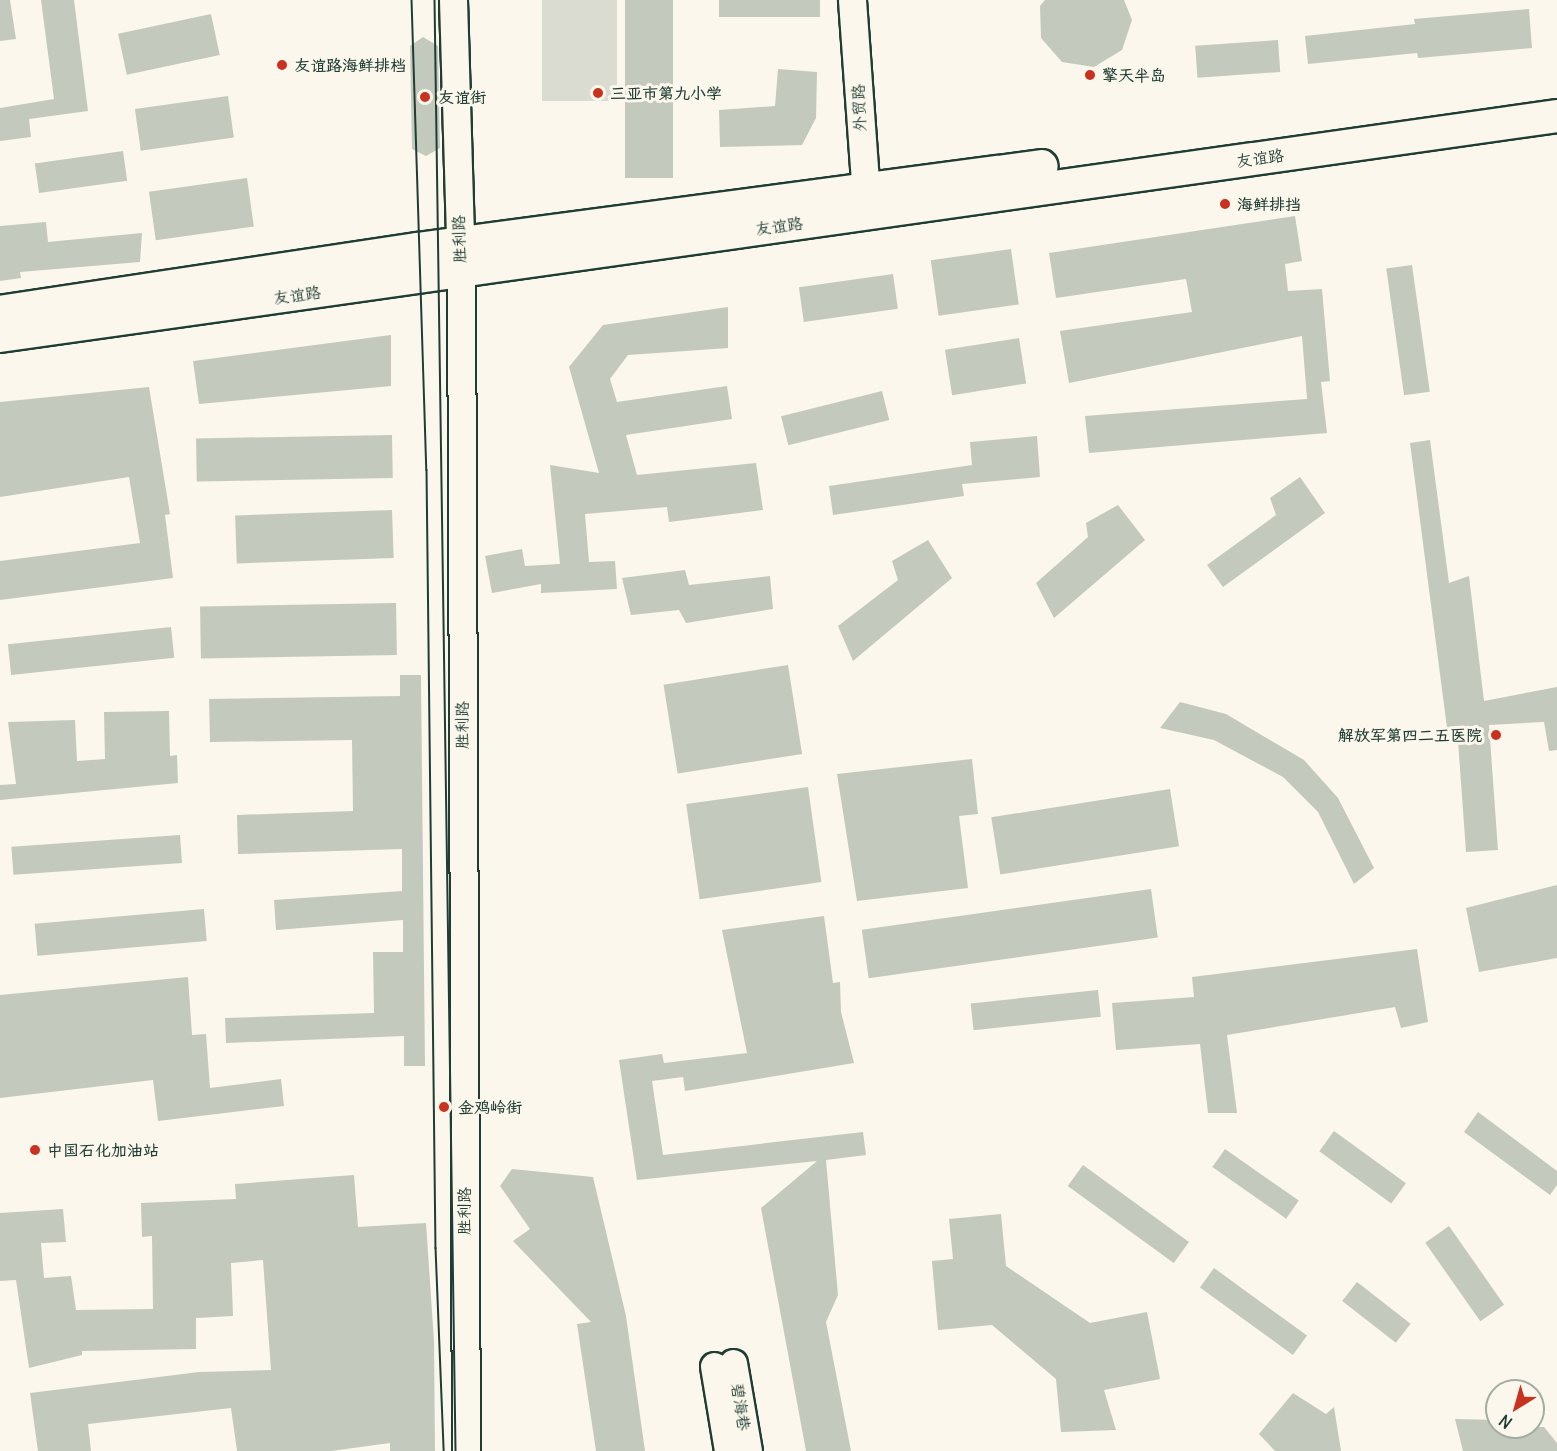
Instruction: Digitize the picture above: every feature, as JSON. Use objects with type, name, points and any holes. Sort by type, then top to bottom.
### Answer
[{"type":"main road","name":"友谊路","points":[[865,203],[1557,94]]},
{"type":"main road","name":"友谊路","points":[[0,312],[460,258],[865,203],[1557,116]]},
{"type":"main road","name":"友谊路","points":[[0,336],[460,258]]},
{"type":"street","name":"胜利路","points":[[453,0],[460,258],[466,1451]]},
{"type":"street","name":"外贸路","points":[[852,0],[865,203]]},
{"type":"street","name":"碧海巷","points":[[728,1451],[724,1364],[748,1451]]},
{"type":"shaded area","points":[[542,0],[617,0],[617,101],[542,101]]},
{"type":"building","points":[[0,0],[10,0],[16,39],[0,41]]},
{"type":"building","points":[[41,0],[74,0],[88,111],[29,119],[31,137],[0,141],[0,108],[54,99]]},
{"type":"building","points":[[625,0],[673,0],[673,178],[625,178]]},
{"type":"building","points":[[719,0],[820,0],[820,17],[719,17]]},
{"type":"building","points":[[1045,0],[1124,0],[1132,20],[1122,50],[1094,67],[1062,62],[1041,38],[1040,6]]},
{"type":"building","points":[[1529,9],[1532,48],[1418,58],[1417,53],[1308,64],[1305,36],[1415,24],[1414,19]]},
{"type":"building","points":[[211,14],[220,55],[127,75],[118,34]]},
{"type":"building","name":"友谊街","points":[[423,37],[438,46],[440,148],[426,156],[412,149],[410,46]]},
{"type":"building","points":[[1278,40],[1280,72],[1197,78],[1195,46]]},
{"type":"building","points":[[778,69],[817,72],[816,118],[802,145],[720,147],[719,110],[775,106]]},
{"type":"building","points":[[228,96],[234,138],[141,151],[135,109]]},
{"type":"building","points":[[123,151],[127,181],[39,193],[35,163]]},
{"type":"building","points":[[247,178],[254,227],[156,240],[149,192]]},
{"type":"building","points":[[1295,216],[1302,261],[1285,264],[1288,291],[1322,289],[1330,381],[1321,382],[1327,433],[1089,453],[1085,416],[1307,399],[1302,336],[1069,383],[1060,331],[1192,312],[1186,279],[1056,298],[1049,253]]},
{"type":"building","points":[[46,222],[48,242],[142,233],[140,262],[20,272],[21,278],[0,281],[0,226]]},
{"type":"building","points":[[1011,249],[1019,304],[939,316],[931,260]]},
{"type":"building","points":[[1412,265],[1430,392],[1404,395],[1386,269]]},
{"type":"building","points":[[893,274],[898,309],[804,322],[799,287]]},
{"type":"building","points":[[728,307],[728,348],[628,355],[610,379],[617,402],[727,386],[732,419],[626,435],[637,475],[756,463],[763,510],[669,522],[667,507],[585,514],[589,562],[615,561],[617,589],[541,593],[541,584],[492,593],[485,556],[522,549],[525,566],[560,564],[550,465],[599,473],[569,367],[603,325]]},
{"type":"building","points":[[391,335],[391,386],[199,404],[193,361]]},
{"type":"building","points":[[1019,338],[1026,383],[952,395],[945,350]]},
{"type":"building","points":[[149,387],[170,514],[165,515],[173,578],[0,600],[0,561],[140,543],[129,477],[0,497],[0,402]]},
{"type":"building","points":[[882,391],[889,420],[788,445],[781,416]]},
{"type":"building","points":[[392,435],[393,478],[197,481],[196,438]]},
{"type":"building","points":[[1037,436],[1040,477],[962,484],[964,496],[833,515],[829,486],[972,465],[970,442]]},
{"type":"building","points":[[1430,440],[1449,583],[1469,576],[1484,701],[1557,687],[1557,750],[1549,751],[1544,722],[1489,725],[1498,850],[1466,852],[1457,727],[1447,728],[1410,443]]},
{"type":"building","points":[[1300,477],[1325,513],[1223,587],[1207,565],[1276,515],[1270,498]]},
{"type":"building","points":[[1118,505],[1145,540],[1054,618],[1036,583],[1088,537],[1086,523]]},
{"type":"building","points":[[392,510],[394,558],[237,563],[235,515]]},
{"type":"building","points":[[928,540],[952,578],[853,661],[838,626],[898,580],[892,561]]},
{"type":"building","points":[[685,570],[689,585],[770,576],[773,609],[686,623],[679,610],[631,615],[622,578]]},
{"type":"building","points":[[396,603],[397,655],[201,658],[200,606]]},
{"type":"building","points":[[171,627],[174,658],[11,675],[8,644]]},
{"type":"building","points":[[788,665],[802,754],[678,774],[664,685]]},
{"type":"building","points":[[400,675],[421,675],[425,1066],[404,1066],[404,1036],[226,1043],[225,1018],[374,1013],[373,952],[403,952],[403,920],[276,930],[274,900],[402,891],[402,849],[238,854],[237,815],[353,811],[352,740],[210,742],[209,699],[400,696]]},
{"type":"building","points":[[1180,702],[1226,714],[1304,760],[1338,798],[1374,868],[1354,884],[1318,812],[1283,777],[1214,740],[1160,728]]},
{"type":"building","points":[[169,711],[170,756],[177,755],[178,783],[0,800],[0,785],[16,784],[8,722],[75,720],[77,761],[105,759],[104,712]]},
{"type":"building","points":[[972,759],[978,814],[959,816],[968,888],[857,901],[837,774]]},
{"type":"building","points":[[808,787],[821,882],[700,899],[686,804]]},
{"type":"building","points":[[1170,789],[1179,846],[1000,875],[991,817]]},
{"type":"building","points":[[180,835],[182,863],[13,875],[11,847]]},
{"type":"building","points":[[1557,885],[1557,958],[1479,972],[1466,908]]},
{"type":"building","points":[[1151,889],[1158,938],[869,978],[862,930]]},
{"type":"building","points":[[204,909],[207,941],[37,956],[35,924]]},
{"type":"building","points":[[824,916],[833,983],[840,982],[841,1012],[854,1063],[685,1091],[683,1077],[652,1081],[663,1155],[863,1132],[866,1155],[826,1160],[838,1295],[826,1322],[851,1451],[806,1451],[761,1208],[817,1161],[637,1180],[619,1060],[662,1054],[664,1063],[747,1053],[722,930]]},
{"type":"building","points":[[1417,949],[1428,1022],[1401,1028],[1395,1007],[1227,1035],[1237,1113],[1208,1113],[1200,1044],[1116,1050],[1112,1003],[1194,997],[1192,977]]},
{"type":"building","points":[[188,977],[192,1035],[206,1034],[210,1088],[281,1079],[284,1106],[158,1121],[153,1080],[0,1098],[0,995]]},
{"type":"building","points":[[1098,990],[1101,1017],[974,1030],[971,1003]]},
{"type":"building","points":[[1478,1112],[1557,1171],[1557,1185],[1550,1195],[1464,1132]]},
{"type":"building","points":[[1334,1131],[1406,1183],[1391,1204],[1319,1151]]},
{"type":"building","points":[[1225,1149],[1299,1201],[1286,1219],[1212,1167]]},
{"type":"building","points":[[1083,1165],[1189,1242],[1174,1263],[1068,1186]]},
{"type":"building","points":[[512,1169],[593,1177],[626,1316],[645,1451],[596,1451],[577,1324],[591,1322],[513,1241],[530,1229],[500,1186]]},
{"type":"building","points":[[354,1175],[358,1227],[426,1223],[434,1341],[435,1451],[390,1451],[390,1443],[331,1451],[237,1451],[231,1408],[88,1424],[91,1451],[38,1451],[30,1393],[199,1372],[271,1370],[263,1260],[231,1263],[233,1316],[196,1318],[196,1349],[82,1351],[82,1355],[29,1368],[16,1280],[0,1281],[0,1213],[63,1209],[66,1242],[41,1243],[44,1278],[71,1276],[76,1310],[153,1309],[152,1236],[142,1237],[141,1203],[236,1199],[235,1184]]},
{"type":"building","points":[[1001,1214],[1006,1266],[1090,1323],[1147,1312],[1160,1379],[1104,1390],[1116,1430],[1061,1432],[1056,1379],[992,1325],[938,1330],[932,1261],[953,1259],[949,1219]]},
{"type":"building","points":[[1449,1226],[1504,1305],[1480,1321],[1425,1243]]},
{"type":"building","points":[[1214,1268],[1307,1336],[1293,1355],[1200,1287]]},
{"type":"building","points":[[1357,1282],[1411,1324],[1396,1343],[1342,1301]]},
{"type":"building","points":[[1293,1393],[1326,1414],[1334,1407],[1341,1451],[1275,1451],[1259,1434]]},
{"type":"building","points":[[1455,1419],[1485,1420],[1485,1439],[1545,1439],[1545,1428],[1557,1443],[1557,1451],[1463,1451]]},
{"type":"tram line","points":[[412,0],[427,470],[436,1248],[444,1451]]},
{"type":"tram line","points":[[435,0],[456,1451]]},
{"type":"place","name":"友谊路海鲜排档","points":[[282,65]]},
{"type":"place","name":"擎天半岛","points":[[1090,75]]},
{"type":"place","name":"三亚市第九小学","points":[[598,93]]},
{"type":"place","name":"友谊街","points":[[425,97]]},
{"type":"place","name":"海鲜排挡","points":[[1225,204]]},
{"type":"place","name":"解放军第四二五医院","points":[[1496,735]]},
{"type":"place","name":"金鸡岭街","points":[[444,1107]]},
{"type":"place","name":"中国石化加油站","points":[[35,1150]]}]
